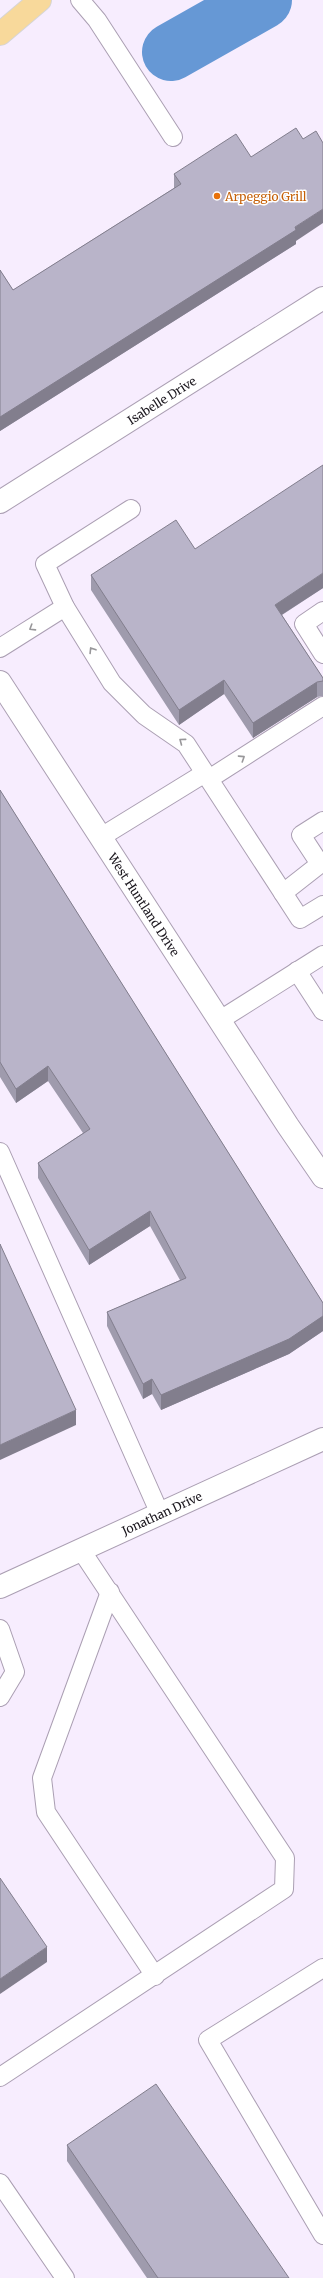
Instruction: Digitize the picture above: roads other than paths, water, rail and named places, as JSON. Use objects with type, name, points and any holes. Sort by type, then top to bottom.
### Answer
[{"type":"main road","points":[[0,34],[40,0]]},
{"type":"street","name":"Isabelle Drive","points":[[0,502],[323,298]]},
{"type":"street","name":"West Huntland Drive","points":[[0,682],[288,1126],[321,1171]]},
{"type":"street","name":"Jonathan Drive","points":[[0,1587],[323,1439]]},
{"type":"lane","points":[[80,0],[97,20],[173,137]]},
{"type":"lane","points":[[131,509],[45,564],[65,607],[112,683],[144,715],[186,744],[300,919],[321,910]]},
{"type":"lane","points":[[0,648],[65,607]]},
{"type":"lane","points":[[323,611],[304,624],[323,654]]},
{"type":"lane","points":[[101,838],[323,706]]},
{"type":"lane","points":[[282,893],[320,864],[301,835],[323,821]]},
{"type":"lane","points":[[220,1020],[323,955]]},
{"type":"lane","points":[[297,971],[323,1011]]},
{"type":"lane","points":[[0,1152],[160,1514]]},
{"type":"lane","points":[[0,2077],[155,1976],[284,1889],[285,1858],[81,1550]]},
{"type":"lane","points":[[110,1592],[42,1778],[46,1812],[155,1976]]},
{"type":"lane","points":[[0,1629],[15,1672],[0,1697]]},
{"type":"lane","points":[[323,1968],[208,2040],[323,2234]]},
{"type":"lane","points":[[0,2183],[65,2278]]},
{"type":"waterway","points":[[171,52],[263,0]]},
{"type":"place","name":"Arpeggio Grill","points":[[217,196]]}]
